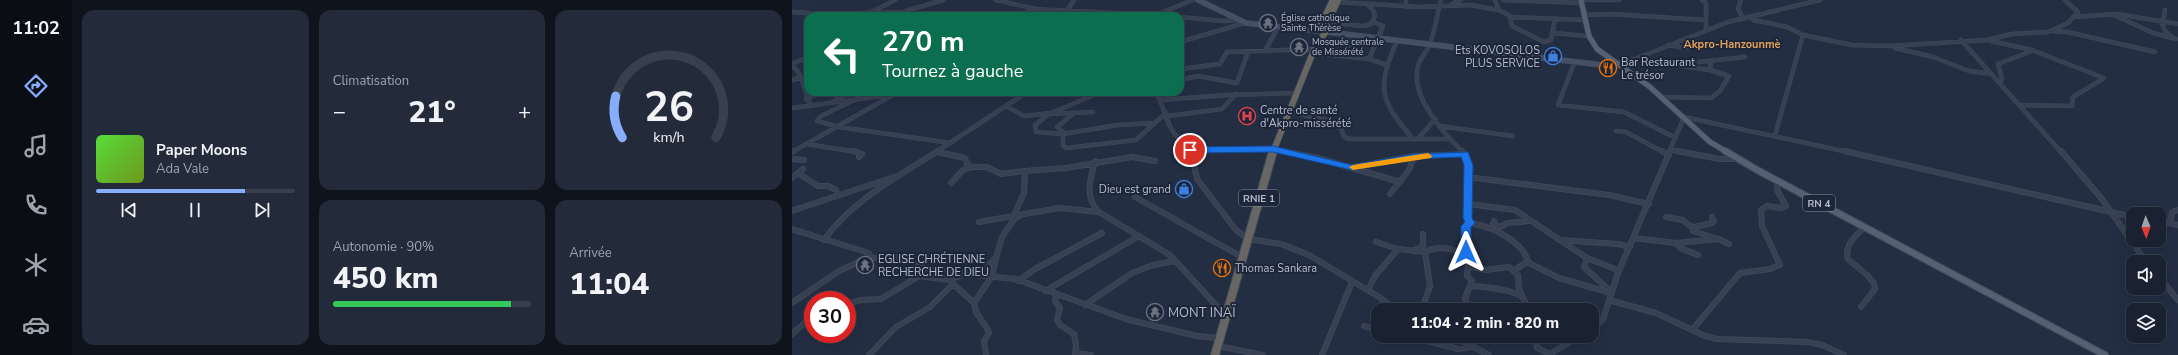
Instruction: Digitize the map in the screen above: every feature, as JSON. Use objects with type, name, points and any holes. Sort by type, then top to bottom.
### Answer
[{"type":"highway","name":"RNIE 1","points":[[1215,355],[1225,314],[1273,149],[1314,49],[1326,32],[1335,0]]},
{"type":"highway","name":"RNIE 1","points":[[1314,49],[1317,32],[1335,0]]},
{"type":"highway","points":[[1317,32],[1326,32]]},
{"type":"main road","points":[[1198,0],[1246,23],[1317,32]]},
{"type":"main road","name":"RN 4","points":[[1581,1],[1588,36],[1597,49],[1662,97],[1710,142],[1778,181],[2105,355]]},
{"type":"main road","points":[[1326,32],[1602,65],[1618,64]]},
{"type":"street","points":[[874,12],[895,0]]},
{"type":"street","points":[[904,12],[943,0]]},
{"type":"street","points":[[996,0],[1002,3],[1018,4],[1034,8],[1102,12]]},
{"type":"street","points":[[1068,9],[1074,0]]},
{"type":"street","points":[[1161,12],[1193,0]]},
{"type":"street","points":[[1304,30],[1318,27],[1335,0],[1406,7],[1470,5],[1499,10],[1507,13],[1512,26],[1544,42],[1551,40],[1555,19]]},
{"type":"street","points":[[1406,0],[1406,7]]},
{"type":"street","points":[[1441,0],[1441,5],[1430,44],[1418,66],[1418,81],[1421,96],[1439,126],[1449,139],[1465,154],[1469,165],[1468,218],[1470,223]]},
{"type":"street","points":[[1449,5],[1462,0]]},
{"type":"street","points":[[1495,0],[1499,10]]},
{"type":"street","points":[[1503,0],[1619,0]]},
{"type":"street","points":[[1702,0],[1706,3],[1706,30]]},
{"type":"street","points":[[1740,0],[1738,9],[1743,18]]},
{"type":"street","points":[[1618,64],[1638,58],[1706,30],[1743,18],[1820,0]]},
{"type":"street","points":[[2051,31],[2074,17],[2078,12],[2065,0]]},
{"type":"street","points":[[1367,4],[1373,10],[1373,22]]},
{"type":"street","points":[[1027,12],[1034,8]]},
{"type":"street","points":[[1041,12],[1045,9]]},
{"type":"street","points":[[2165,10],[2162,21],[2165,30],[2177,40]]},
{"type":"street","points":[[792,12],[804,13]]},
{"type":"street","points":[[1510,19],[1555,19],[1612,14],[1705,20]]},
{"type":"street","points":[[2074,17],[2110,14],[2178,23]]},
{"type":"street","points":[[2110,14],[2153,33],[2177,40]]},
{"type":"street","points":[[1751,16],[1753,20],[1787,27],[1803,35],[1852,45],[1889,46],[1961,40],[1988,40],[2032,50],[2102,76],[2104,79],[2073,97],[2072,106],[2021,105]]},
{"type":"street","points":[[1184,17],[1223,21],[1237,20]]},
{"type":"street","points":[[1329,23],[1364,26],[1373,22],[1383,26],[1370,59]]},
{"type":"street","points":[[1184,41],[1246,23]]},
{"type":"street","points":[[1265,51],[1278,27]]},
{"type":"street","points":[[1988,40],[2011,34],[2051,31],[2068,32],[2155,52]]},
{"type":"street","points":[[1552,33],[1588,36]]},
{"type":"street","points":[[1775,135],[1803,35]]},
{"type":"street","points":[[1342,56],[1355,36]]},
{"type":"street","points":[[1961,40],[2055,142],[2102,199],[2141,255]]},
{"type":"street","points":[[1397,41],[1382,78],[1383,97],[1396,120],[1413,139]]},
{"type":"street","points":[[1668,45],[1685,48],[1699,46]]},
{"type":"street","points":[[1889,46],[1933,57],[1969,71],[1994,75]]},
{"type":"street","points":[[1184,68],[1220,64],[1227,52],[1314,49],[1342,56],[1370,59],[1387,65]]},
{"type":"street","points":[[2000,82],[2002,79],[1997,66],[1998,64],[2032,50]]},
{"type":"street","points":[[1184,79],[1198,76],[1237,83],[1248,52]]},
{"type":"street","points":[[1671,64],[1745,57]]},
{"type":"street","points":[[1638,58],[1710,70],[1729,76],[1720,91],[1711,98],[1662,97]]},
{"type":"street","points":[[804,59],[792,65],[798,69],[802,77],[801,84],[804,92]]},
{"type":"street","points":[[1574,61],[1558,105],[1624,112],[1676,138]]},
{"type":"street","points":[[1710,70],[1711,61]]},
{"type":"street","points":[[792,80],[802,77]]},
{"type":"street","points":[[1161,100],[1236,94],[1295,93]]},
{"type":"street","points":[[1064,134],[1064,146],[1069,148],[1136,140],[1155,123],[1167,115],[1225,108],[1236,94]]},
{"type":"street","points":[[811,96],[806,98],[811,106]]},
{"type":"street","points":[[828,104],[843,96]]},
{"type":"street","points":[[860,100],[867,96]]},
{"type":"street","points":[[792,108],[883,96]]},
{"type":"street","points":[[792,152],[839,127],[892,96]]},
{"type":"street","points":[[824,240],[830,230],[845,215],[897,176],[938,152],[1021,96]]},
{"type":"street","points":[[1092,96],[1050,114],[1035,125],[1036,132],[1064,134],[1118,125],[1155,123]]},
{"type":"street","points":[[1158,96],[1174,133],[1187,144],[1197,179],[1203,189],[1236,230],[1248,239],[1281,244],[1309,255],[1352,282],[1368,290],[1386,303]]},
{"type":"street","points":[[854,100],[822,116],[817,121],[839,127],[951,143]]},
{"type":"street","points":[[1006,106],[1024,116],[1054,112]]},
{"type":"street","points":[[1288,110],[1310,117],[1338,122],[1344,137],[1350,139],[1449,139]]},
{"type":"street","points":[[1064,134],[1058,130],[1057,127],[1075,112]]},
{"type":"street","points":[[1050,114],[1093,112]]},
{"type":"street","points":[[1599,322],[1603,319],[1618,274],[1649,204],[1684,117],[1701,119],[1775,135],[2126,215]]},
{"type":"street","points":[[1418,139],[1435,119]]},
{"type":"street","points":[[1439,126],[1514,136]]},
{"type":"street","points":[[1616,131],[1626,132],[1669,156]]},
{"type":"street","points":[[806,144],[851,150],[862,154],[859,157]]},
{"type":"street","points":[[1190,151],[1273,149],[1352,168],[1400,182]]},
{"type":"street","points":[[1671,150],[1720,159],[1736,158]]},
{"type":"street","points":[[938,152],[965,158],[967,164],[972,167]]},
{"type":"street","points":[[1352,168],[1414,156],[1465,154]]},
{"type":"street","points":[[1390,194],[1409,170],[1414,156]]},
{"type":"street","points":[[963,170],[972,167],[987,167],[1001,174],[1066,168],[1096,161],[1132,157],[1155,161]]},
{"type":"street","points":[[792,159],[804,160]]},
{"type":"street","points":[[1096,161],[1089,182],[1088,194],[1091,205],[1099,212],[1170,255],[1225,314]]},
{"type":"street","points":[[951,183],[967,164]]},
{"type":"street","points":[[792,178],[803,169]]},
{"type":"street","points":[[974,303],[992,276],[1002,237],[1015,217],[1026,183],[1025,171]]},
{"type":"street","points":[[798,173],[818,186],[828,186],[836,190],[838,195]]},
{"type":"street","points":[[792,212],[897,176]]},
{"type":"street","points":[[1468,177],[1609,195],[1649,204]]},
{"type":"street","points":[[1692,330],[1729,284],[1740,273],[1770,269],[1780,265],[1766,237],[1761,215],[1761,210],[1767,206],[1781,208],[1786,206],[1777,190],[1778,181]]},
{"type":"street","points":[[1135,197],[1242,257]]},
{"type":"street","points":[[1468,204],[1516,210],[1557,240],[1586,258],[1615,269],[1618,274]]},
{"type":"street","points":[[1081,209],[1091,205]]},
{"type":"street","points":[[979,222],[1015,217],[1059,208],[1099,212]]},
{"type":"street","points":[[2167,223],[2171,219],[2172,212],[2178,210]]},
{"type":"street","points":[[1666,217],[1683,220],[1690,226],[1695,227],[1712,223],[1714,221],[1712,217]]},
{"type":"street","points":[[1494,221],[1493,224],[1500,227],[1508,224],[1530,221]]},
{"type":"street","points":[[1466,303],[1465,296],[1472,281],[1467,276],[1466,226],[1470,223]]},
{"type":"street","points":[[1470,223],[1487,228],[1511,241],[1523,251],[1529,263],[1559,278],[1612,293]]},
{"type":"street","points":[[2167,223],[2178,225]]},
{"type":"street","points":[[1695,227],[1693,230],[1729,244]]},
{"type":"street","points":[[1861,307],[1875,288],[1874,283],[1848,259],[1846,248],[1850,240],[1864,227]]},
{"type":"street","points":[[792,229],[824,240],[868,252],[870,257]]},
{"type":"street","points":[[1018,281],[1035,269],[1102,233]]},
{"type":"street","points":[[1413,251],[1423,246],[1423,234]]},
{"type":"street","points":[[1045,291],[1139,236]]},
{"type":"street","points":[[1634,238],[1676,243],[1719,239]]},
{"type":"street","points":[[1557,240],[1618,244],[1630,248]]},
{"type":"street","points":[[1376,242],[1398,249],[1413,251],[1425,252],[1429,249],[1445,248],[1460,252],[1467,257]]},
{"type":"street","points":[[1676,243],[1680,248],[1698,255]]},
{"type":"street","points":[[1368,290],[1375,276],[1398,249]]},
{"type":"street","points":[[1424,303],[1430,286],[1425,252]]},
{"type":"street","points":[[792,304],[838,271],[861,259],[870,257],[899,258],[927,270],[992,276],[1018,281],[1126,319],[1263,355]]},
{"type":"street","points":[[869,355],[896,327],[930,306],[952,282],[989,264],[996,258]]},
{"type":"street","points":[[1586,258],[1584,267],[1612,293]]},
{"type":"street","points":[[1086,306],[1132,273],[1147,267],[1175,261]]},
{"type":"street","points":[[1515,270],[1525,263],[1529,263]]},
{"type":"street","points":[[1468,266],[1485,270],[1509,266],[1515,270],[1518,275],[1519,289],[1525,303]]},
{"type":"street","points":[[856,301],[881,299],[919,276],[952,282],[974,303],[976,312],[988,330],[989,333],[984,342],[986,355]]},
{"type":"street","points":[[1322,355],[1352,282]]},
{"type":"street","points":[[2166,285],[2178,300]]},
{"type":"street","points":[[1470,286],[1483,286],[1516,294],[1523,298]]},
{"type":"street","points":[[1056,295],[1055,301],[1060,308],[1057,320],[1075,335],[1077,340],[1076,354],[1090,355]]},
{"type":"street","points":[[1609,300],[1656,313],[1705,336],[1730,340],[1808,342],[1822,345],[1844,355]]},
{"type":"street","points":[[792,334],[804,323]]},
{"type":"street","points":[[1364,326],[1371,328]]},
{"type":"street","points":[[1435,343],[1458,349],[1470,347]]},
{"type":"street","points":[[1463,343],[1489,355]]},
{"type":"street","points":[[1470,343],[1470,347]]},
{"type":"street","points":[[1536,343],[1537,348],[1549,355],[1569,343]]},
{"type":"slow traffic","points":[[1353,167],[1414,156],[1428,156]]},
{"type":"place","name":"Église catholique Sainte Thérèse","points":[[1268,23]]},
{"type":"place","name":"Mosquée centrale de Missérété","points":[[1299,47]]},
{"type":"place","name":"Ets KOVOSOLOS PLUS SERVICE","points":[[1553,56]]},
{"type":"place","name":"Bar Restaurant Le trésor","points":[[1608,68]]},
{"type":"place","name":"Centre de santé d'Akpro-missérété","points":[[1247,116]]},
{"type":"place","name":"Dieu est grand","points":[[1184,189]]},
{"type":"place","name":"EGLISE CHRÉTIENNE RECHERCHE DE DIEU","points":[[865,265]]},
{"type":"place","name":"Thomas Sankara","points":[[1222,268]]},
{"type":"place","name":"MONT INAÏ","points":[[1155,312]]},
{"type":"district","name":"Akpro-Hanzounmè","points":[[1732,44]]},
{"type":"route","points":[[1190,150],[1273,149],[1318,158],[1352,168],[1414,156],[1465,154],[1469,165],[1467,184],[1468,218],[1470,223],[1466,226],[1466,252]]}]
